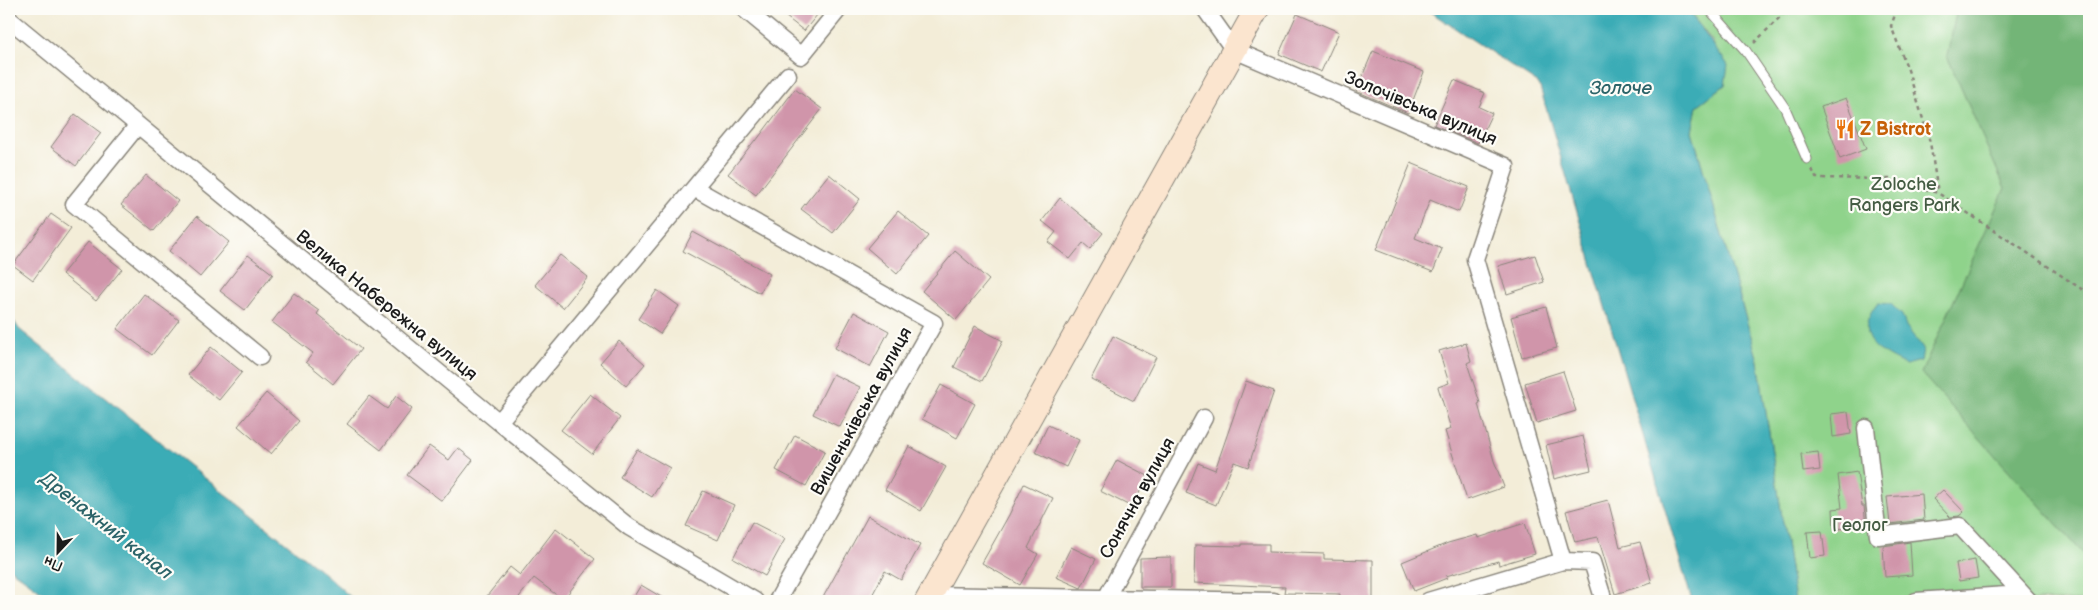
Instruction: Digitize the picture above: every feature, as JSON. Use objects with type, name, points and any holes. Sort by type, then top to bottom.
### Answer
[{"type":"street","points":[[744,9],[800,56],[838,9]]},
{"type":"street","points":[[1206,9],[1234,50]]},
{"type":"street","points":[[1257,9],[928,598],[1106,598],[1274,601]]},
{"type":"street","name":"Велика Набережна вулиця","points":[[9,19],[629,527],[754,601]]},
{"type":"street","name":"Золочівська вулиця","points":[[1234,50],[1506,166],[1475,259],[1563,561]]},
{"type":"street","points":[[499,422],[788,75]]},
{"type":"street","points":[[138,125],[74,204],[260,356]]},
{"type":"street","name":"Вишеньківська вулиця","points":[[694,188],[934,323],[777,601]]},
{"type":"street","name":"Сонячна вулиця","points":[[1106,598],[1204,418]]},
{"type":"street","points":[[1866,428],[1878,536],[1960,526],[2026,597]]},
{"type":"street","points":[[1428,601],[1563,561],[1592,562],[1604,601]]},
{"type":"street","points":[[1916,601],[2026,597]]},
{"type":"lane","points":[[1709,9],[1746,51],[1785,108],[1807,158]]},
{"type":"path","points":[[1746,51],[1788,9]]},
{"type":"path","points":[[1897,9],[1891,26],[1908,70],[1930,142],[1938,193]]},
{"type":"path","points":[[1807,158],[1816,178],[1891,178],[1938,193],[2089,294]]},
{"type":"green space","name":"Zoloche Rangers Park","points":[[1687,9],[2089,9],[2089,601],[1795,601],[1758,361],[1692,131],[1697,106],[1725,85],[1713,42]]},
{"type":"green space","points":[[1957,9],[2089,9],[2089,560],[1921,373],[2005,188],[1947,56]]},
{"type":"water","name":"Золоче","points":[[1426,9],[1687,9],[1728,65],[1725,85],[1697,106],[1692,131],[1758,361],[1795,601],[1692,601],[1539,84]]},
{"type":"water","points":[[1878,303],[1891,304],[1902,315],[1906,326],[1923,349],[1921,361],[1906,365],[1885,354],[1871,342],[1867,334],[1867,325],[1870,315]]},
{"type":"water","name":"Дренажний канал","points":[[9,313],[19,329],[325,574],[355,601],[54,601],[9,568]]},
{"type":"building","points":[[776,9],[822,9],[804,31]]},
{"type":"building","points":[[1297,14],[1339,32],[1321,72],[1279,54]]},
{"type":"building","points":[[1373,51],[1424,72],[1408,113],[1356,91]]},
{"type":"building","points":[[1454,80],[1485,93],[1479,107],[1492,113],[1478,143],[1434,125]]},
{"type":"building","points":[[795,89],[822,109],[756,195],[728,174],[756,141]]},
{"type":"building","points":[[1846,98],[1866,149],[1840,159],[1821,107]]},
{"type":"building","points":[[75,114],[101,133],[76,166],[51,147]]},
{"type":"building","points":[[1411,163],[1469,187],[1459,212],[1430,200],[1415,238],[1442,249],[1433,272],[1376,250]]},
{"type":"building","points":[[829,174],[860,199],[833,233],[801,209]]},
{"type":"building","points":[[146,175],[178,201],[154,231],[121,205]]},
{"type":"building","points":[[1060,198],[1103,233],[1090,249],[1083,243],[1070,259],[1048,242],[1056,232],[1042,221]]},
{"type":"building","points":[[898,211],[928,236],[897,274],[867,248]]},
{"type":"building","points":[[51,214],[71,228],[33,280],[13,265]]},
{"type":"building","points":[[197,216],[229,242],[200,277],[169,251]]},
{"type":"building","points":[[693,232],[770,274],[760,293],[683,251]]},
{"type":"building","points":[[88,242],[122,269],[96,301],[62,274]]},
{"type":"building","points":[[955,251],[989,280],[956,320],[922,291]]},
{"type":"building","points":[[248,255],[273,274],[245,310],[220,291]]},
{"type":"building","points":[[560,255],[588,277],[563,308],[535,285]]},
{"type":"building","points":[[1535,255],[1544,282],[1507,294],[1498,266]]},
{"type":"building","points":[[657,290],[679,306],[660,334],[638,319]]},
{"type":"building","points":[[294,293],[319,311],[317,314],[361,349],[333,384],[306,362],[313,353],[272,322]]},
{"type":"building","points":[[144,294],[179,320],[152,355],[117,329]]},
{"type":"building","points":[[1546,307],[1557,348],[1522,357],[1511,317]]},
{"type":"building","points":[[854,312],[889,331],[870,367],[835,348]]},
{"type":"building","points":[[975,326],[1003,341],[982,381],[954,367]]},
{"type":"building","points":[[1113,336],[1156,357],[1134,401],[1091,379]]},
{"type":"building","points":[[619,341],[645,364],[626,386],[600,363]]},
{"type":"building","points":[[1466,343],[1471,361],[1467,363],[1480,403],[1478,404],[1494,461],[1504,487],[1467,500],[1445,431],[1451,429],[1438,387],[1449,383],[1439,351]]},
{"type":"building","points":[[211,347],[242,372],[219,400],[188,375]]},
{"type":"building","points":[[1563,371],[1576,411],[1537,423],[1525,383]]},
{"type":"building","points":[[833,374],[860,387],[840,427],[813,414]]},
{"type":"building","points":[[1246,381],[1274,391],[1248,467],[1234,462],[1216,505],[1186,493],[1198,463],[1215,470]]},
{"type":"building","points":[[941,385],[975,404],[957,438],[922,419]]},
{"type":"building","points":[[266,393],[299,421],[271,454],[238,426]]},
{"type":"building","points":[[590,394],[620,418],[592,454],[561,430]]},
{"type":"building","points":[[369,396],[387,409],[396,396],[412,409],[381,450],[347,424]]},
{"type":"building","points":[[1848,412],[1851,434],[1833,437],[1831,414]]},
{"type":"building","points":[[1048,425],[1079,440],[1066,467],[1035,452]]},
{"type":"building","points":[[795,435],[825,451],[806,486],[776,470]]},
{"type":"building","points":[[1583,436],[1591,470],[1554,479],[1546,445]]},
{"type":"building","points":[[429,446],[449,460],[458,448],[473,460],[442,501],[407,475]]},
{"type":"building","points":[[909,446],[946,467],[921,511],[885,490]]},
{"type":"building","points":[[637,449],[670,468],[652,497],[620,477]]},
{"type":"building","points":[[1818,452],[1820,470],[1803,472],[1801,454]]},
{"type":"building","points":[[1117,460],[1148,476],[1132,507],[1100,491]]},
{"type":"building","points":[[1857,472],[1866,527],[1834,529],[1833,509],[1842,508],[1838,475]]},
{"type":"building","points":[[1024,484],[1053,498],[1028,548],[1038,554],[1020,585],[982,563]]},
{"type":"building","points":[[1943,490],[1964,512],[1959,516],[1950,517],[1933,499]]},
{"type":"building","points":[[703,491],[734,505],[718,540],[686,526]]},
{"type":"building","points":[[1922,494],[1924,520],[1890,524],[1887,497]]},
{"type":"building","points":[[1608,500],[1620,547],[1640,542],[1652,583],[1615,594],[1598,537],[1575,542],[1566,511]]},
{"type":"building","points":[[868,516],[920,545],[901,580],[885,571],[869,601],[821,601]]},
{"type":"building","points":[[752,522],[785,539],[765,576],[733,558]]},
{"type":"building","points":[[1525,523],[1535,554],[1499,565],[1498,561],[1446,576],[1447,578],[1414,591],[1402,562],[1448,543],[1477,535],[1478,538]]},
{"type":"building","points":[[556,528],[595,559],[563,600],[534,578],[516,601],[483,601],[510,567],[520,575]]},
{"type":"building","points":[[1822,531],[1825,556],[1810,558],[1807,532]]},
{"type":"building","points":[[1910,542],[1912,575],[1885,577],[1883,546]]},
{"type":"building","points":[[1242,544],[1269,544],[1269,552],[1324,554],[1324,559],[1373,560],[1373,601],[1339,601],[1340,594],[1284,593],[1285,587],[1194,583],[1195,545],[1242,546]]},
{"type":"building","points":[[1071,547],[1096,559],[1081,588],[1056,577]]},
{"type":"building","points":[[1171,557],[1171,587],[1140,587],[1140,558]]},
{"type":"building","points":[[1975,560],[1978,578],[1959,581],[1956,563]]},
{"type":"building","points":[[641,585],[668,601],[631,601]]},
{"type":"place","name":"Z Bistrot","points":[[1845,129]]},
{"type":"park label","name":"Геолог","points":[[1860,525]]}]
